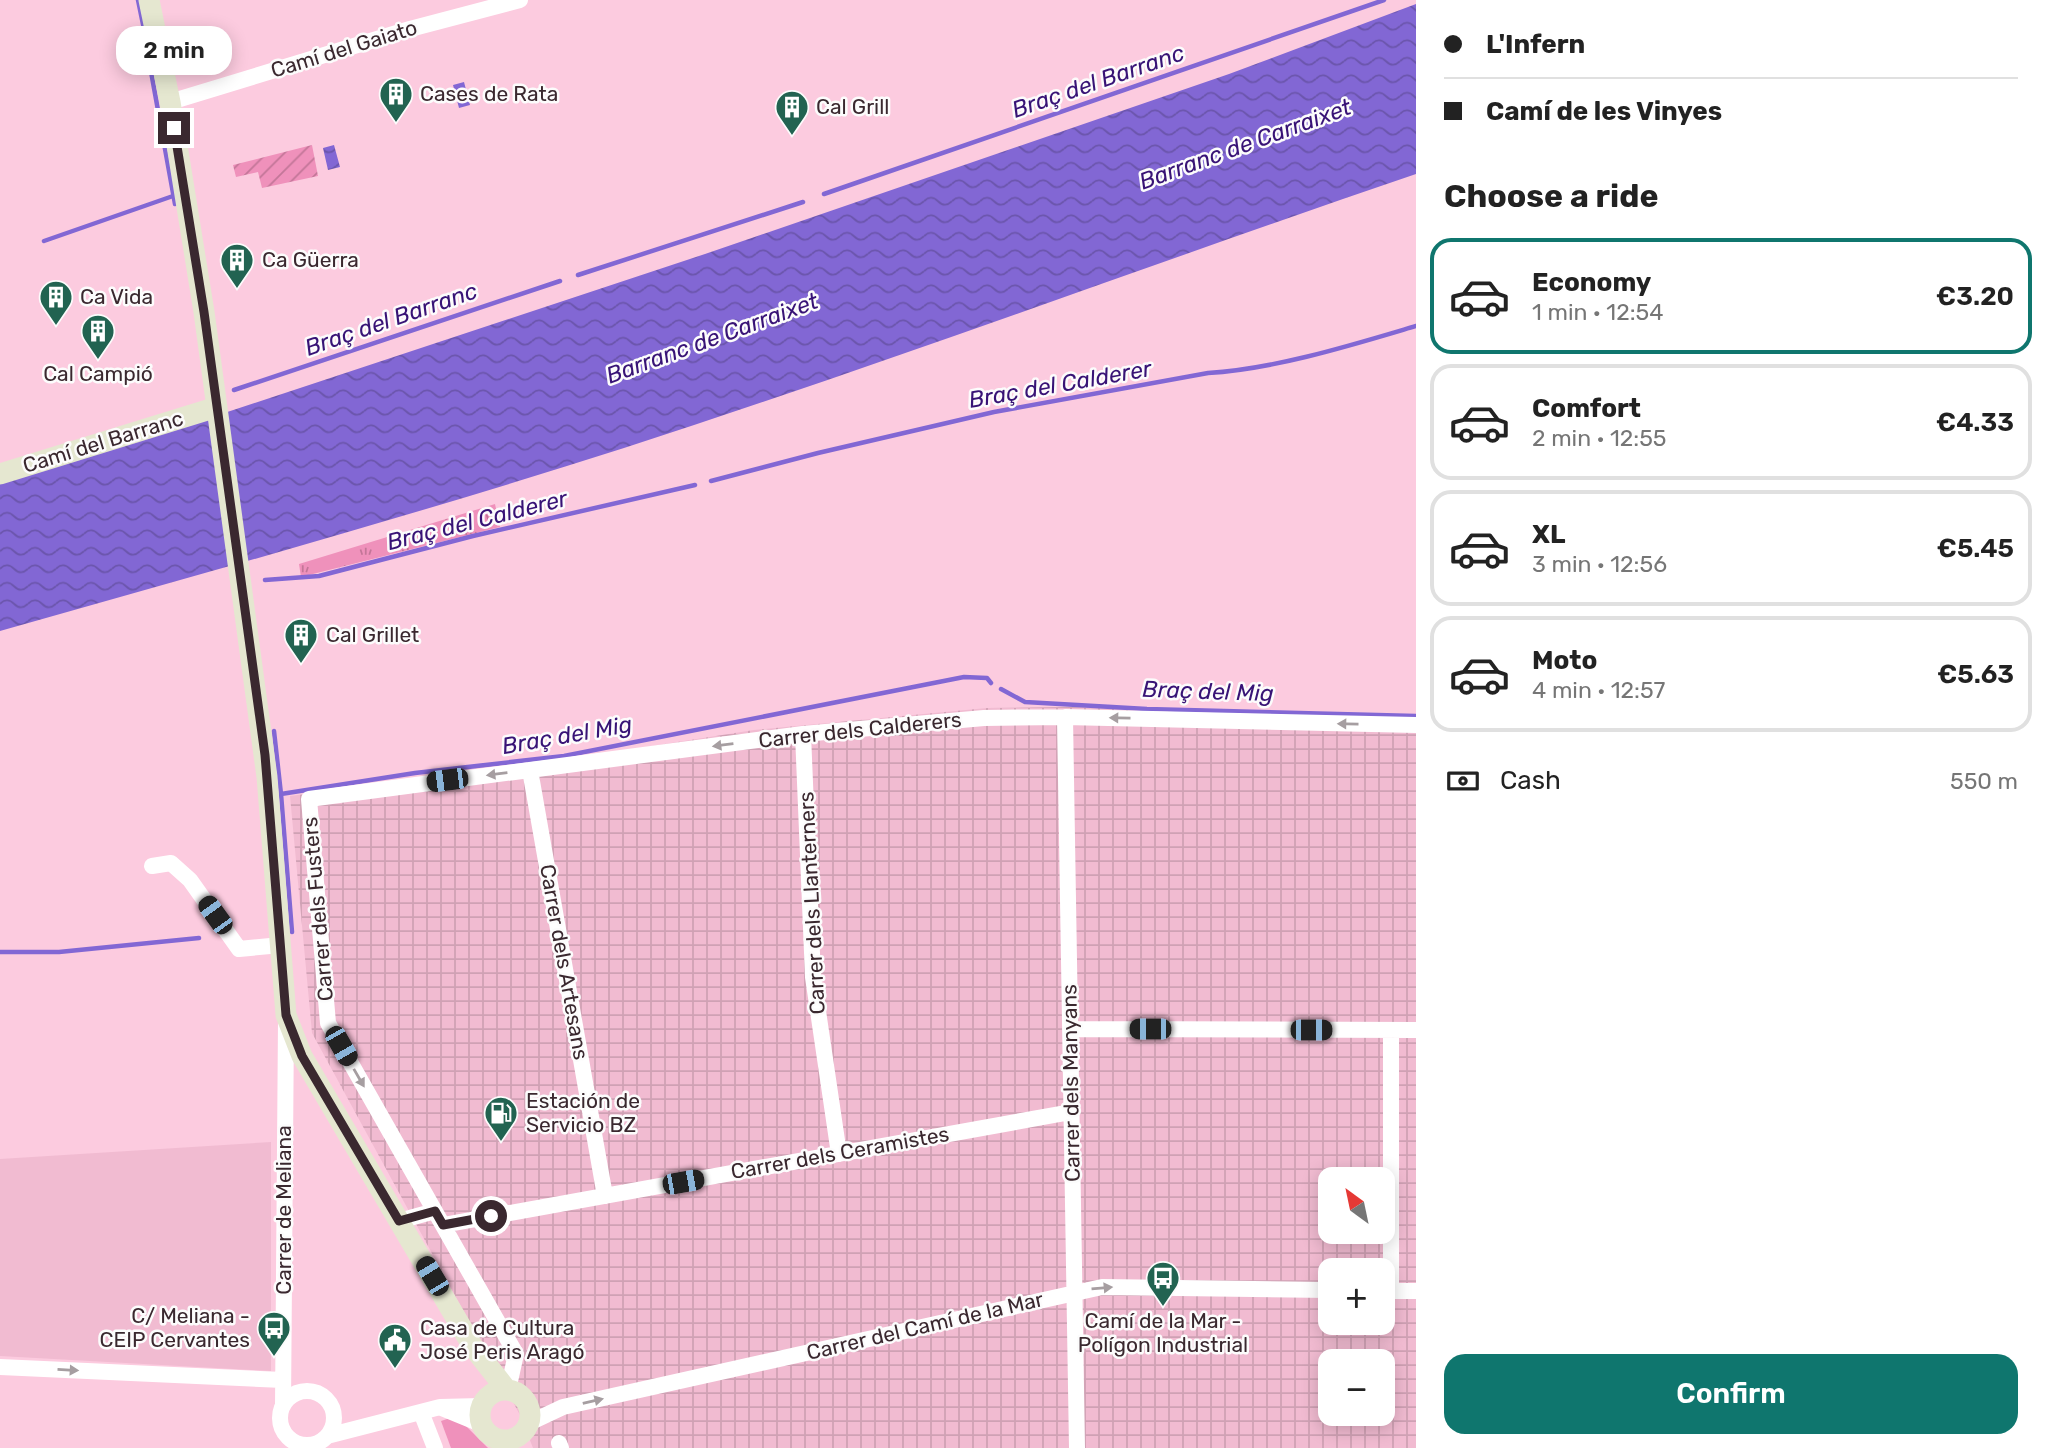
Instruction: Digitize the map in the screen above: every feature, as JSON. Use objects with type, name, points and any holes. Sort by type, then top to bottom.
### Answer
[{"type":"main road","points":[[149,0],[170,102],[204,312],[214,410],[240,565],[267,776],[286,1015],[302,1056],[473,1346],[493,1401],[488,1434],[515,1439],[530,1409],[521,1395],[493,1401]]},
{"type":"main road","name":"Camí del Barranc","points":[[0,474],[214,410]]},
{"type":"street","name":"Camí del Gaiato","points":[[170,102],[410,29],[520,0]]},
{"type":"street","name":"Carrer dels Calderers","points":[[309,799],[803,734],[984,718],[1065,717],[1416,725]]},
{"type":"street","name":"Carrer dels Manyans","points":[[1065,717],[1077,1448]]},
{"type":"street","name":"Carrer dels Llanterners","points":[[803,734],[813,977],[839,1154]]},
{"type":"street","name":"Carrer dels Artesans","points":[[530,770],[605,1196]]},
{"type":"street","name":"Carrer dels Fusters","points":[[309,799],[328,1023],[516,1354],[493,1401]]},
{"type":"street","points":[[152,866],[170,863],[190,880],[239,949],[281,945]]},
{"type":"street","name":"Carrer de Meliana","points":[[283,1406],[286,1015]]},
{"type":"street","points":[[1070,1028],[1416,1030]]},
{"type":"street","points":[[1388,1258],[1391,1030]]},
{"type":"street","name":"Carrer dels Ceramistes","points":[[399,1221],[605,1196],[1071,1112]]},
{"type":"street","name":"Carrer del Camí de la Mar","points":[[515,1439],[563,1408],[1102,1287],[1318,1290]]},
{"type":"street","points":[[1395,1291],[1416,1291]]},
{"type":"street","points":[[0,1367],[283,1380]]},
{"type":"street","points":[[329,1441],[334,1417],[330,1404],[317,1393],[300,1392],[287,1400],[280,1421],[282,1429],[293,1441],[310,1445],[329,1441],[353,1429],[440,1407],[493,1401]]},
{"type":"street","points":[[421,1412],[435,1448]]},
{"type":"street","points":[[334,1417],[353,1429]]},
{"type":"shaded area","points":[[1071,707],[1416,720],[1416,1448],[533,1448],[520,1415],[312,1033],[290,796],[531,765],[754,730],[987,708]]},
{"type":"shaded area","points":[[271,1142],[271,1371],[0,1356],[0,1159]]},
{"type":"green space","points":[[312,145],[318,176],[262,188],[258,172],[236,177],[233,165]]},
{"type":"green space","points":[[495,504],[500,527],[301,577],[299,564]]},
{"type":"green space","points":[[453,1417],[488,1448],[451,1448],[441,1421]]},
{"type":"water","name":"Barranc de Carraixet","points":[[1416,4],[1416,174],[823,382],[624,448],[235,565],[0,631],[0,482],[188,425],[705,254],[1229,74]]},
{"type":"water","points":[[464,82],[470,105],[459,108],[453,85]]},
{"type":"water","points":[[334,145],[340,167],[328,170],[323,148]]},
{"type":"waterway","points":[[138,0],[145,34]]},
{"type":"waterway","name":"Braç del Barranc","points":[[824,194],[1384,0]]},
{"type":"waterway","points":[[146,44],[175,204]]},
{"type":"waterway","points":[[44,241],[173,196]]},
{"type":"waterway","name":"Braç del Barranc","points":[[578,275],[803,202]]},
{"type":"waterway","name":"Braç del Barranc","points":[[234,390],[560,281]]},
{"type":"waterway","name":"Braç del Calderer","points":[[711,481],[994,412],[1208,373],[1260,367],[1416,326]]},
{"type":"waterway","name":"Braç del Calderer","points":[[265,580],[319,576],[473,536],[695,485]]},
{"type":"waterway","name":"Braç del Mig","points":[[292,932],[281,794],[415,773],[564,756],[964,677],[987,678],[991,683]]},
{"type":"waterway","name":"Braç del Mig","points":[[1001,689],[1025,702],[1147,709],[1416,716]]},
{"type":"waterway","name":"Braç del Calderer","points":[[274,731],[281,794]]},
{"type":"waterway","points":[[0,952],[59,952],[199,938]]},
{"type":"place","name":"Cases de Rata","points":[[396,124]]},
{"type":"place","name":"Cal Grill","points":[[792,137]]},
{"type":"place","name":"Ca Güerra","points":[[237,290]]},
{"type":"place","name":"Ca Vida","points":[[56,327]]},
{"type":"place","name":"Cal Campió","points":[[98,361]]},
{"type":"place","name":"Cal Grillet","points":[[301,665]]},
{"type":"place","name":"Estación de Servicio BZ","points":[[501,1143]]},
{"type":"place","name":"Camí de la Mar - Polígon Industrial","points":[[1163,1308]]},
{"type":"place","name":"C/ Meliana - CEIP Cervantes","points":[[274,1358]]},
{"type":"place","name":"Casa de Cultura José Peris Aragó","points":[[395,1370]]},
{"type":"route","points":[[174,128],[204,312],[265,755],[286,1015],[302,1056],[399,1221],[435,1211],[443,1225],[491,1216]]}]
